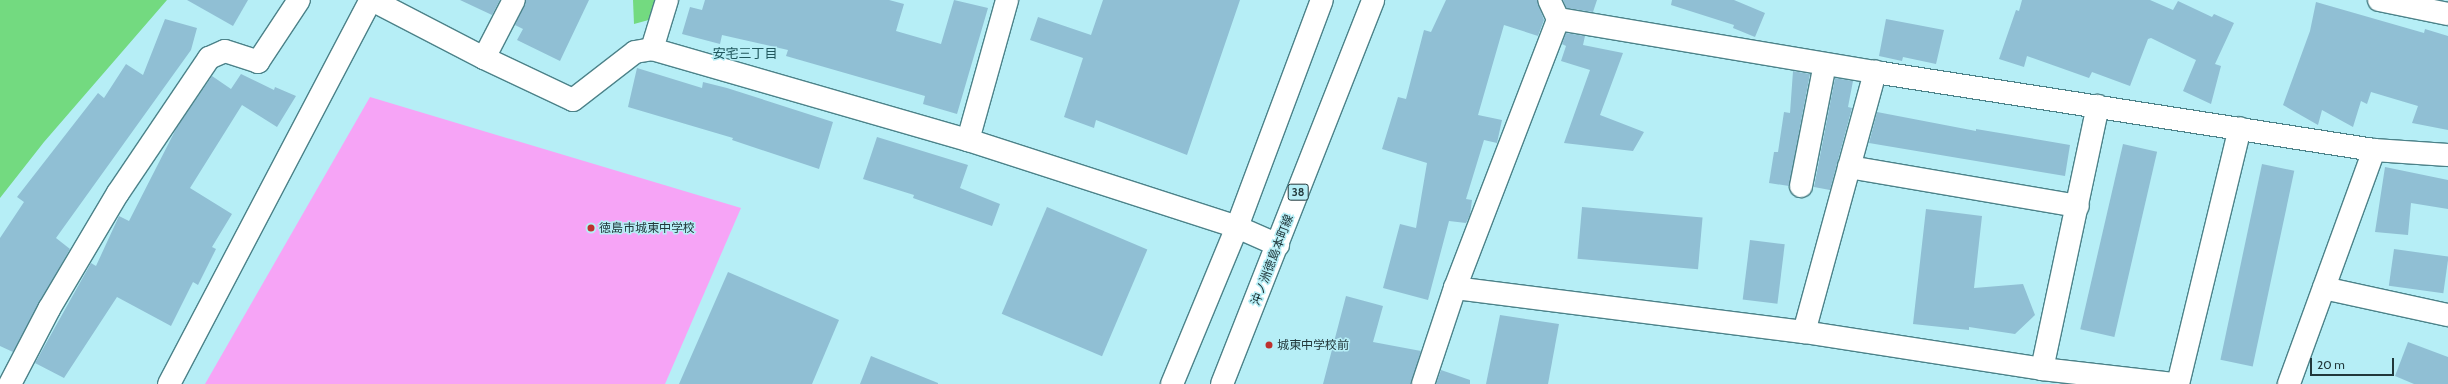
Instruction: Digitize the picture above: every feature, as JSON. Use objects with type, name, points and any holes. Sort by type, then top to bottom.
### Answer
[{"type":"street","points":[[10,384],[49,309],[118,193],[209,58],[225,51],[258,62],[299,0]]},
{"type":"street","points":[[169,384],[372,0],[484,58],[573,100],[635,52],[652,49],[968,140],[1237,227],[1278,244]]},
{"type":"street","points":[[484,58],[514,0]]},
{"type":"street","points":[[652,49],[667,0]]},
{"type":"street","points":[[968,140],[1008,0]]},
{"type":"street","points":[[1172,384],[1237,227],[1322,0]]},
{"type":"street","name":"沖ノ洲徳島本町線","points":[[1222,384],[1373,0]]},
{"type":"street","points":[[2379,0],[2448,14]]},
{"type":"street","points":[[1423,384],[1553,9],[1825,64],[2374,150],[2448,155]]},
{"type":"street","points":[[1801,186],[1825,64]]},
{"type":"street","points":[[1804,332],[1875,72]]},
{"type":"street","points":[[2042,369],[2078,206],[2098,106]]},
{"type":"street","points":[[2178,384],[2240,128]]},
{"type":"street","points":[[2289,384],[2374,150]]},
{"type":"street","points":[[1848,167],[2078,206]]},
{"type":"street","points":[[1456,288],[1804,332],[2042,369],[2173,384]]},
{"type":"street","points":[[2324,288],[2448,315]]},
{"type":"shaded area","points":[[0,0],[167,0],[44,142],[0,198]]},
{"type":"shaded area","points":[[633,0],[660,0],[656,18],[634,24]]},
{"type":"shaded area","points":[[370,97],[741,208],[665,384],[205,384]]},
{"type":"building","points":[[187,0],[248,0],[233,26]]},
{"type":"building","points":[[460,0],[500,0],[492,15]]},
{"type":"building","points":[[526,0],[589,0],[560,61],[517,40],[523,29],[515,25]]},
{"type":"building","points":[[705,0],[889,0],[904,4],[896,31],[941,44],[954,0],[988,8],[957,114],[923,104],[925,96],[786,56],[788,50],[722,35],[720,44],[682,34],[690,7],[702,10]]},
{"type":"building","points":[[1103,0],[1240,0],[1187,155],[1096,120],[1094,128],[1064,117],[1083,58],[1030,40],[1038,17],[1091,35]]},
{"type":"building","points":[[1446,0],[1537,0],[1544,20],[1538,36],[1504,25],[1478,115],[1502,120],[1497,143],[1484,140],[1466,199],[1472,200],[1470,215],[1466,223],[1449,221],[1428,300],[1383,288],[1400,224],[1416,228],[1427,163],[1382,149],[1398,97],[1406,99],[1424,30],[1431,32]]},
{"type":"building","points":[[1563,0],[1597,0],[1593,12],[1566,8]]},
{"type":"building","points":[[1672,0],[1734,0],[1765,13],[1755,37],[1733,28],[1734,25],[1671,5]]},
{"type":"building","points":[[2022,0],[2150,0],[2173,10],[2178,1],[2212,17],[2214,14],[2234,23],[2215,64],[2221,66],[2211,104],[2183,91],[2196,60],[2151,38],[2148,39],[2130,86],[2092,72],[2089,78],[2027,56],[2024,67],[1999,59],[2016,10],[2019,11]]},
{"type":"building","points":[[2316,2],[2424,33],[2425,29],[2448,36],[2448,130],[2412,123],[2418,106],[2371,92],[2367,104],[2361,101],[2353,127],[2322,110],[2318,125],[2283,105],[2310,31]]},
{"type":"building","points":[[165,19],[197,28],[191,50],[56,238],[70,249],[13,352],[0,346],[0,238],[24,202],[17,197],[98,93],[104,98],[126,64],[143,75]]},
{"type":"building","points":[[1886,19],[1944,30],[1936,64],[1903,57],[1902,61],[1879,56]]},
{"type":"building","points":[[1566,33],[1585,36],[1583,45],[1623,53],[1600,115],[1644,132],[1633,151],[1564,143],[1590,70],[1561,61],[1566,46],[1562,44]]},
{"type":"building","points":[[637,68],[702,88],[703,82],[727,88],[833,122],[819,169],[732,140],[733,138],[628,107]]},
{"type":"building","points":[[1793,71],[1810,74],[1789,186],[1769,183],[1774,152],[1778,152],[1784,112],[1790,113]]},
{"type":"building","points":[[241,74],[274,90],[275,87],[296,96],[277,127],[242,105],[190,188],[232,214],[212,247],[216,249],[198,285],[193,282],[171,326],[117,297],[64,378],[35,363],[91,263],[96,266],[119,216],[129,221],[177,127],[212,76],[231,89]]},
{"type":"building","points":[[1835,78],[1853,81],[1848,107],[1852,108],[1830,190],[1814,187]]},
{"type":"building","points":[[1877,112],[1976,131],[1976,129],[2070,145],[2065,176],[1869,143]]},
{"type":"building","points":[[877,137],[968,165],[960,188],[1000,204],[992,226],[913,198],[914,195],[863,179]]},
{"type":"building","points":[[2123,144],[2157,152],[2114,337],[2080,329]]},
{"type":"building","points":[[2262,164],[2294,171],[2253,366],[2220,360]]},
{"type":"building","points":[[2385,167],[2448,180],[2448,209],[2411,203],[2408,235],[2375,232]]},
{"type":"building","points":[[1047,207],[1147,250],[1102,356],[1002,314]]},
{"type":"building","points":[[1582,207],[1703,218],[1698,269],[1577,259]]},
{"type":"building","points":[[1926,209],[1982,216],[1974,288],[2023,284],[2035,315],[2015,334],[1969,327],[1969,330],[1913,324]]},
{"type":"building","points":[[1750,240],[1785,244],[1777,304],[1743,300]]},
{"type":"building","points":[[2394,249],[2448,257],[2443,293],[2389,286]]},
{"type":"building","points":[[728,272],[839,320],[812,384],[679,384]]},
{"type":"building","points":[[1346,296],[1383,306],[1373,342],[1421,351],[1411,384],[1323,384]]},
{"type":"building","points":[[1500,315],[1559,324],[1548,384],[1486,384]]},
{"type":"building","points":[[2408,342],[2448,357],[2448,384],[2414,384],[2395,376]]},
{"type":"building","points":[[871,356],[938,383],[938,384],[860,384]]},
{"type":"building","points":[[1441,370],[1470,380],[1470,384],[1436,384]]},
{"type":"place","name":"徳島市城東中学校","points":[[591,228]]},
{"type":"place","name":"城東中学校前","points":[[1269,345]]},
{"type":"district","name":"安宅三丁目","points":[[745,53]]}]
